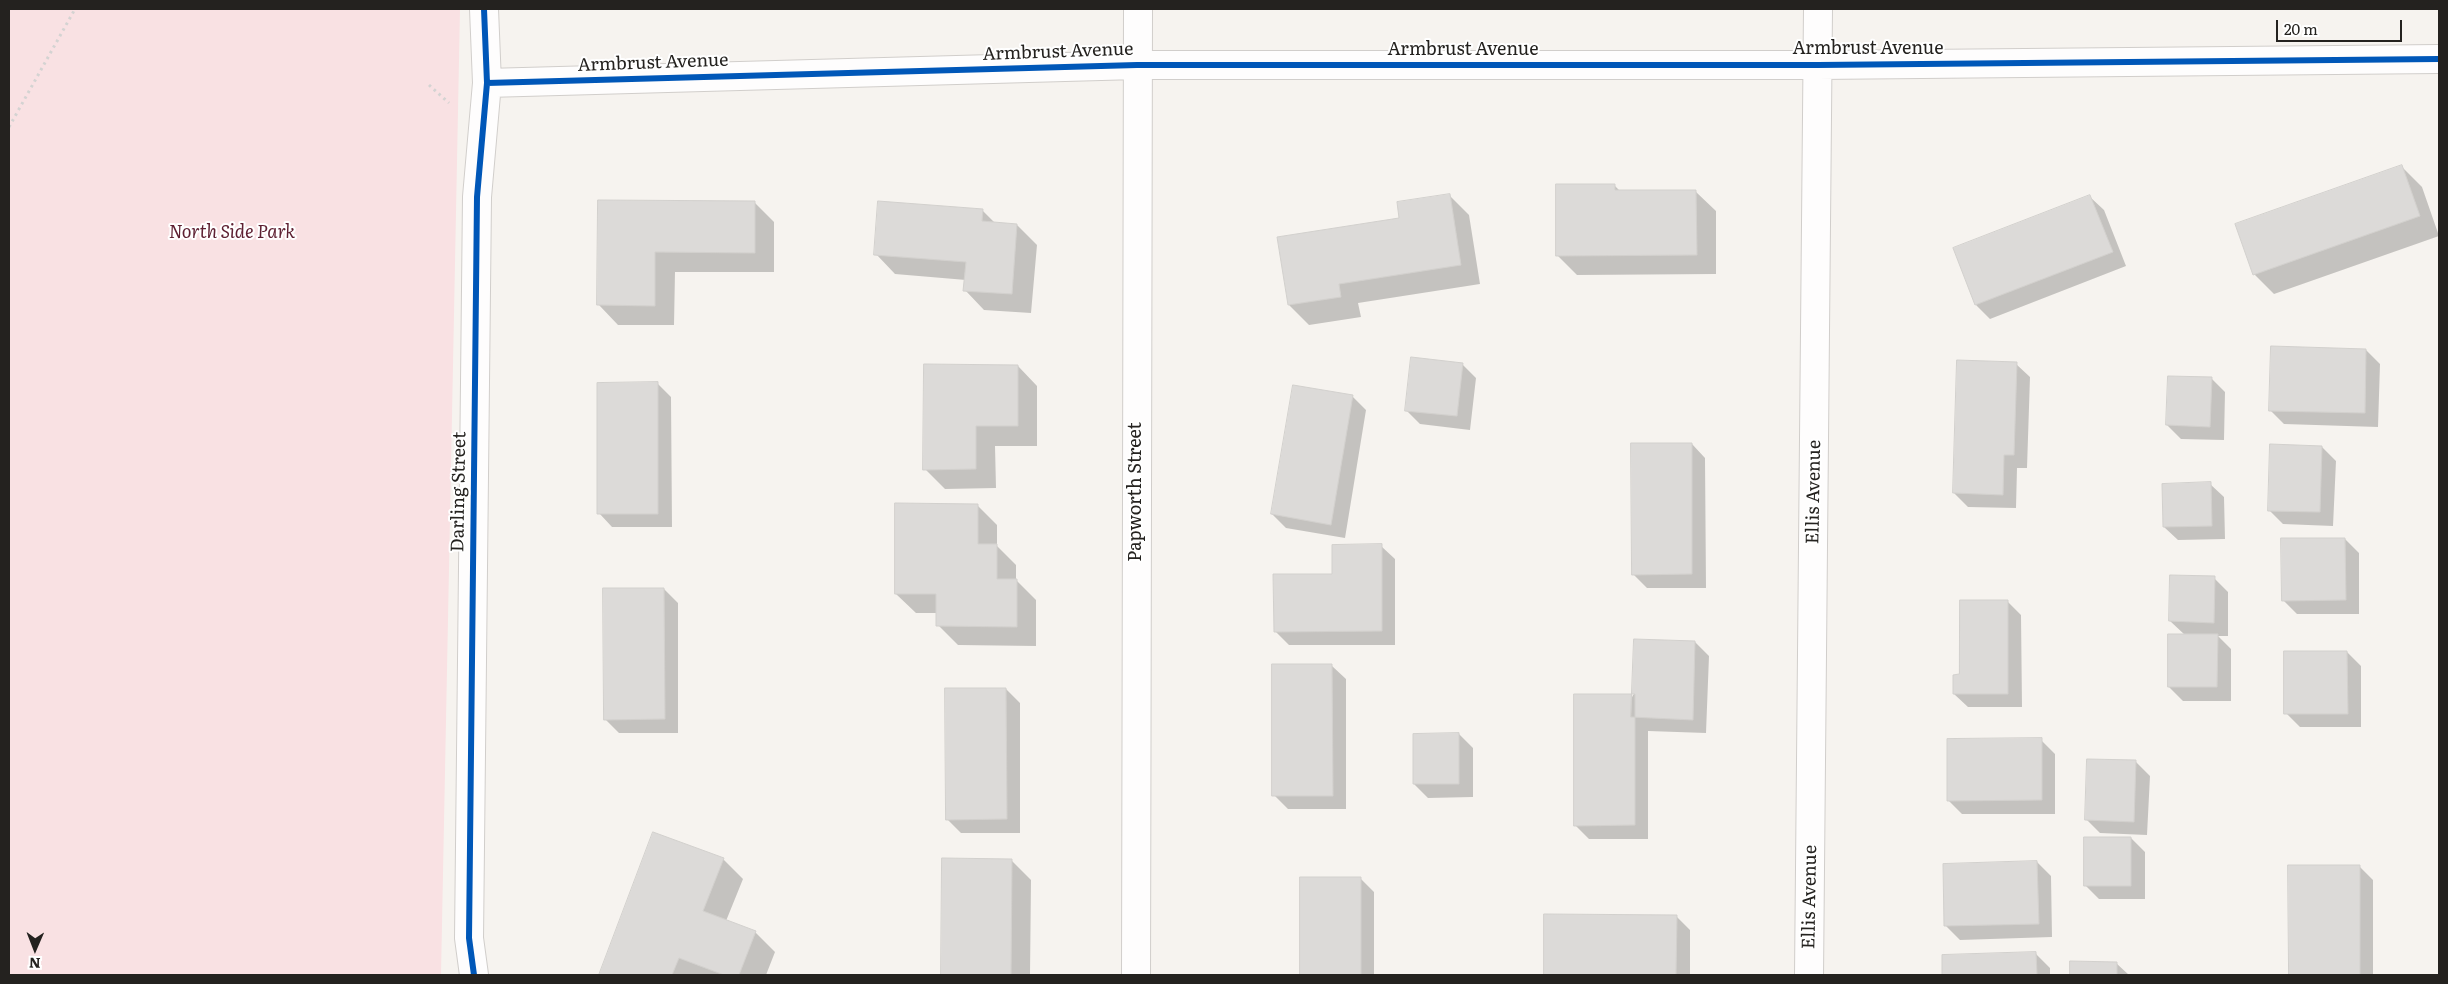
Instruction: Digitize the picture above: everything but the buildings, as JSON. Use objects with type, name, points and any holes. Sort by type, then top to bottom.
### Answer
[{"type":"street","name":"Darling Street","points":[[474,975],[469,938],[478,197],[487,83],[484,9]]},
{"type":"street","name":"Papworth Street","points":[[1136,975],[1138,9]]},
{"type":"street","name":"Ellis Avenue","points":[[1809,975],[1818,9]]},
{"type":"street","name":"Armbrust Avenue","points":[[487,83],[1137,65],[1818,65],[2439,59]]},
{"type":"path","points":[[9,127],[75,9]]},
{"type":"green space","name":"North Side Park","points":[[9,9],[460,9],[441,975],[9,975]]},
{"type":"cycle path","points":[[474,975],[469,938],[477,197],[487,83],[484,9]]},
{"type":"cycle path","points":[[487,83],[1137,65],[1818,65],[2439,59]]}]
